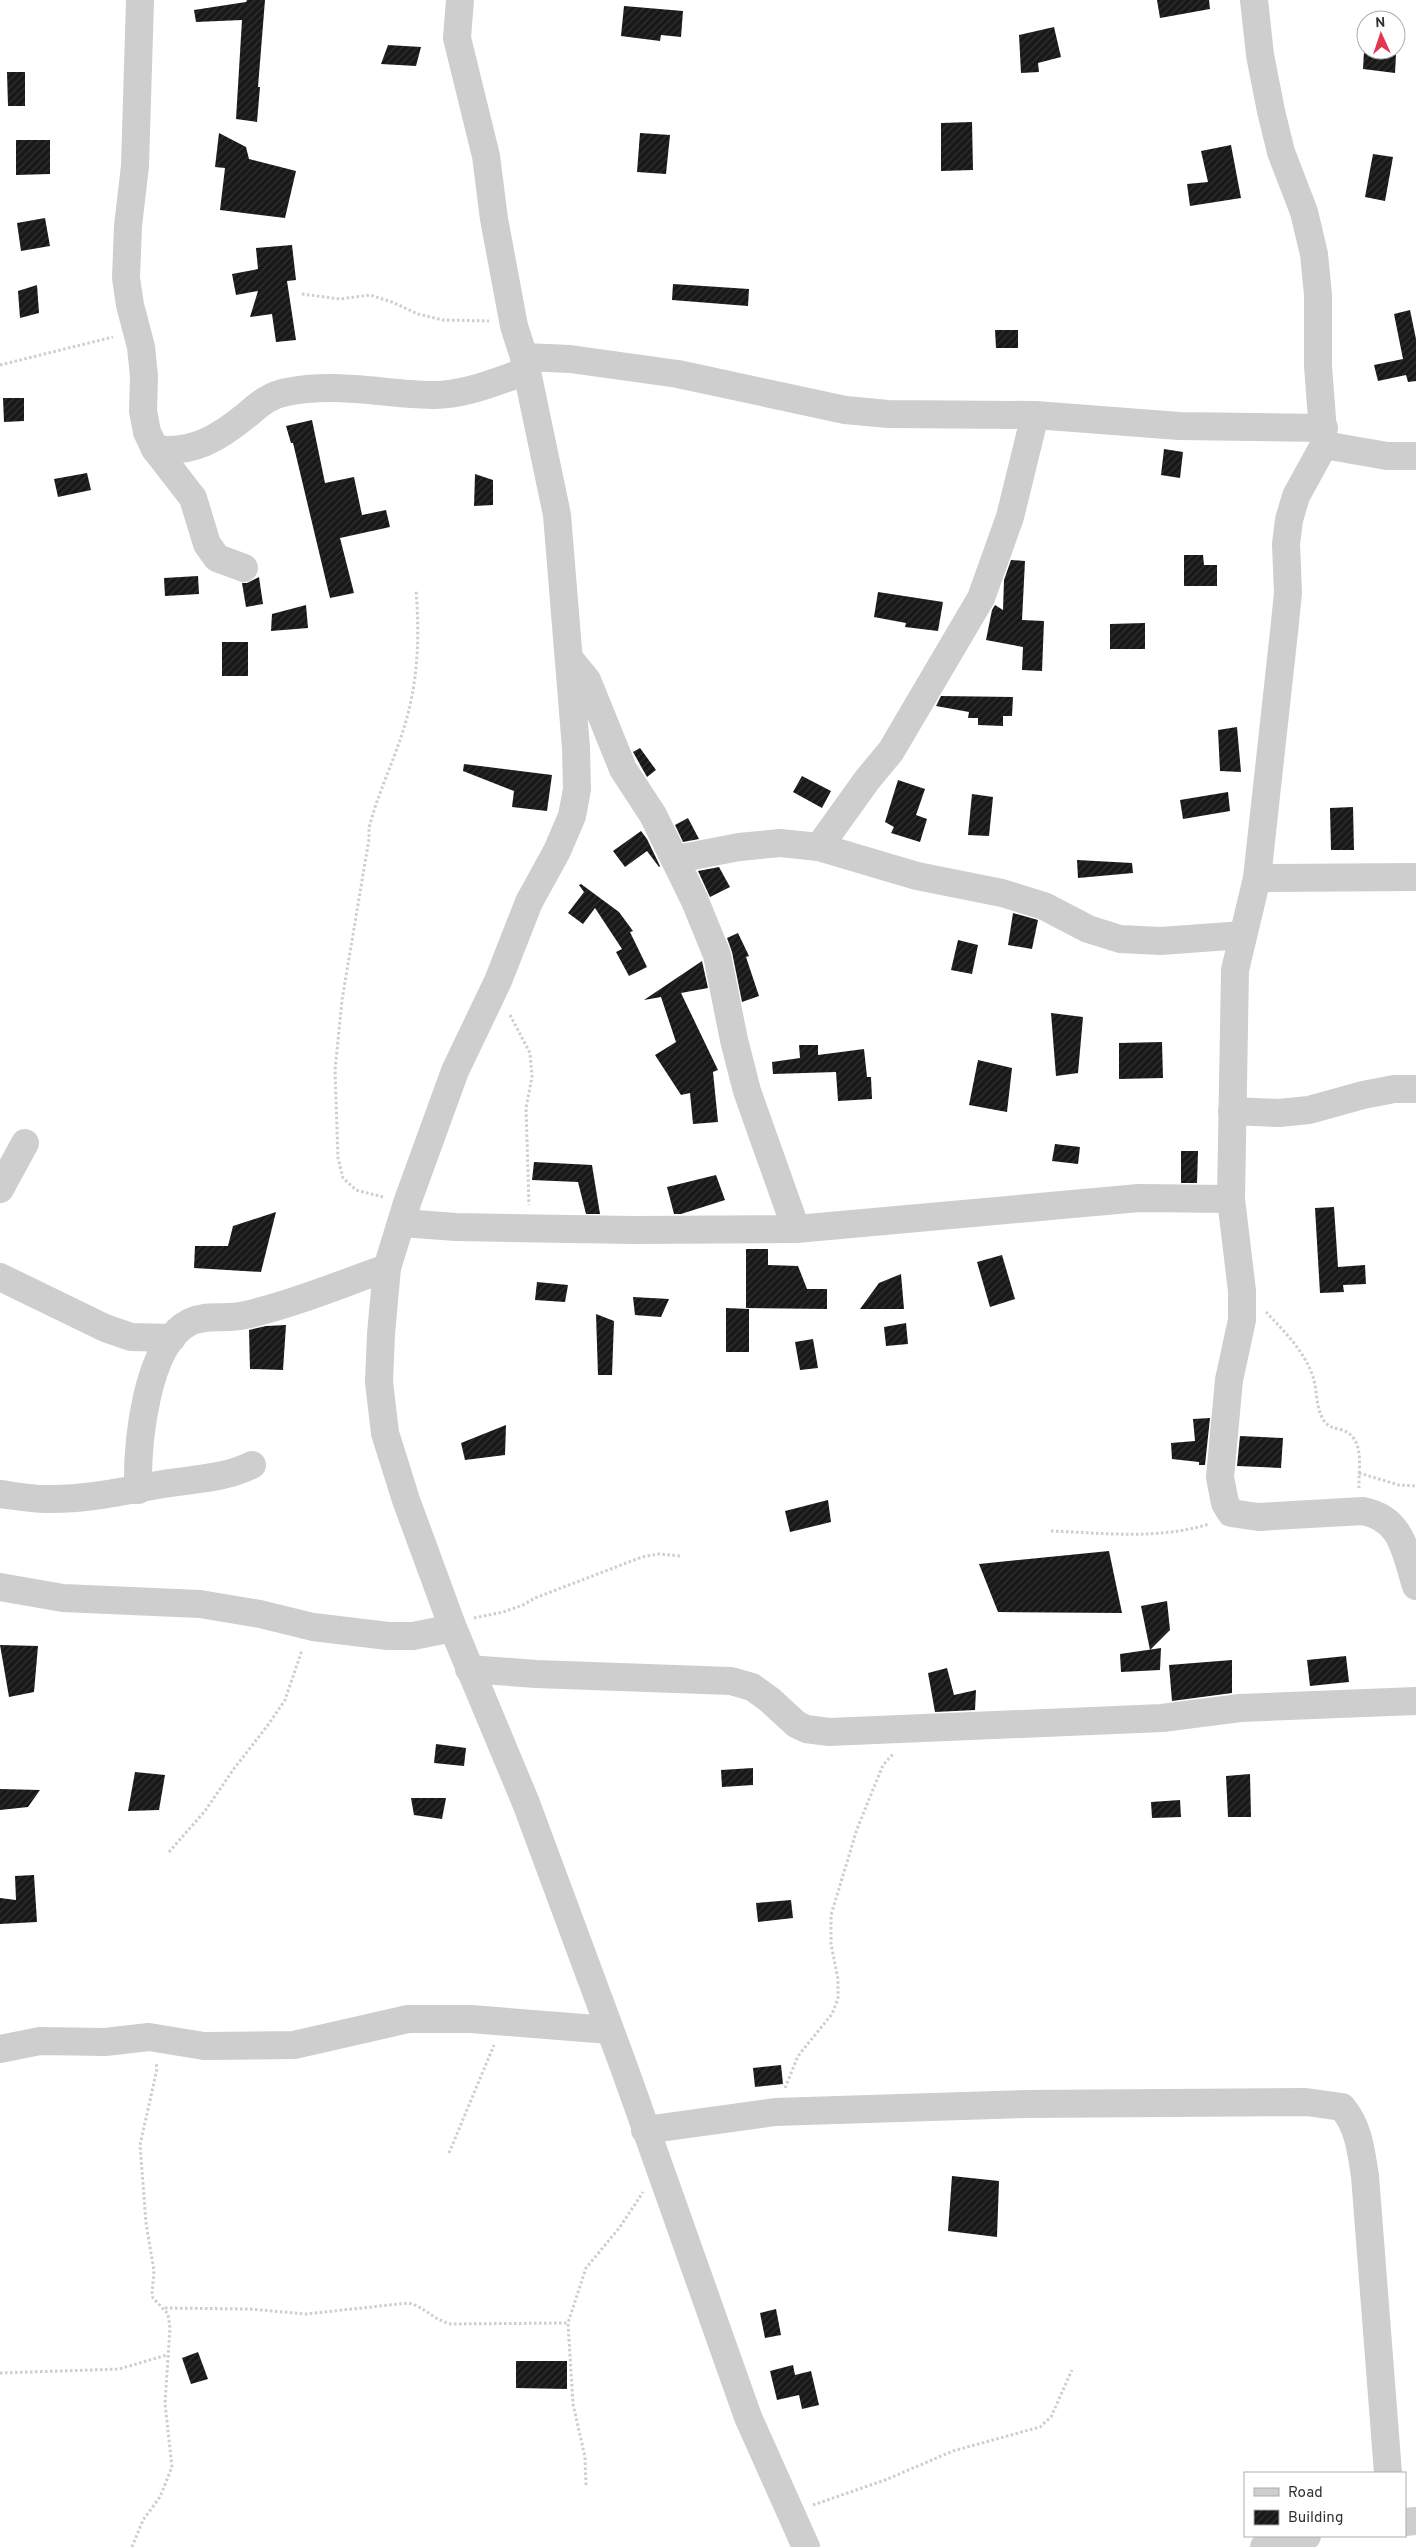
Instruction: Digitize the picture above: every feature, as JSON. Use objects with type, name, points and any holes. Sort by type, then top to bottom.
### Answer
[{"type":"street","points":[[140,0],[135,166],[128,226],[126,278],[144,376],[144,411],[148,432],[155,449],[193,498],[207,544],[217,558],[244,568]]},
{"type":"street","points":[[460,0],[457,38],[486,156],[494,219],[514,326],[526,364],[557,515],[576,748],[576,790],[572,816],[557,851],[529,902],[498,981],[455,1071],[405,1213],[388,1268],[381,1334],[380,1382],[385,1433],[406,1500],[452,1626],[526,1803],[686,2238],[748,2417],[806,2547]]},
{"type":"street","points":[[1254,0],[1260,56],[1280,152],[1304,212],[1314,254],[1318,295],[1318,366],[1324,437],[1296,496],[1289,520],[1286,613],[1257,878],[1235,970],[1231,1200],[1242,1290],[1242,1320],[1229,1380],[1220,1477],[1225,1503],[1231,1512],[1258,1517],[1363,1511],[1376,1513],[1390,1521],[1399,1535],[1416,1586]]},
{"type":"street","points":[[155,449],[175,452],[204,443],[225,432],[269,397],[288,392],[368,388],[440,395],[471,390],[526,364],[570,359],[678,374],[845,410],[888,414],[1035,415],[1324,437],[1387,456],[1416,456]]},
{"type":"street","points":[[820,847],[891,751],[981,598],[1010,517],[1035,415]]},
{"type":"street","points":[[568,657],[587,680],[623,769],[653,815],[677,859],[717,955],[747,1091],[796,1229]]},
{"type":"street","points":[[677,859],[738,847],[780,843],[820,847],[917,876],[958,883],[1036,903],[1088,928],[1120,939],[1162,940],[1242,935]]},
{"type":"street","points":[[1257,878],[1416,877]]},
{"type":"street","points":[[1232,1111],[1279,1113],[1310,1110],[1363,1095],[1394,1089],[1416,1089]]},
{"type":"street","points":[[0,1189],[26,1143]]},
{"type":"street","points":[[405,1213],[529,1228],[796,1229],[939,1218],[1129,1199],[1231,1200]]},
{"type":"street","points":[[138,1490],[142,1428],[147,1394],[156,1367],[172,1338],[189,1322],[206,1318],[229,1318],[263,1311],[388,1268]]},
{"type":"street","points":[[0,1277],[105,1328],[131,1337],[172,1338]]},
{"type":"street","points":[[0,1494],[45,1499],[92,1497],[232,1474],[252,1465]]},
{"type":"street","points":[[0,1586],[63,1598],[200,1604],[260,1614],[313,1627],[388,1636],[413,1636],[452,1626]]},
{"type":"street","points":[[469,1669],[536,1674],[732,1681],[752,1687],[770,1700],[796,1724],[806,1729],[829,1732],[1162,1718],[1240,1708],[1416,1701]]},
{"type":"street","points":[[0,2049],[40,2041],[105,2042],[149,2037],[204,2046],[270,2047],[294,2045],[389,2022],[408,2020],[471,2019],[609,2030]]},
{"type":"street","points":[[645,2130],[775,2112],[1026,2104],[1306,2102],[1342,2107],[1351,2118],[1358,2134],[1365,2176],[1388,2472]]},
{"type":"street","points":[[1264,2547],[1303,2537]]},
{"type":"path","points":[[302,294],[340,299],[370,295],[392,302],[418,314],[443,320],[486,321],[514,326]]},
{"type":"path","points":[[0,365],[136,331]]},
{"type":"path","points":[[405,1213],[356,1190],[343,1178],[338,1158],[336,1070],[342,1000],[369,839],[369,828],[403,731],[417,672],[419,623],[416,590]]},
{"type":"path","points":[[498,981],[508,1012],[530,1053],[532,1077],[526,1108],[529,1228]]},
{"type":"path","points":[[1242,1290],[1289,1336],[1304,1359],[1312,1374],[1322,1418],[1327,1425],[1352,1434],[1358,1443],[1363,1511]]},
{"type":"path","points":[[1359,1473],[1399,1485],[1416,1486]]},
{"type":"path","points":[[1051,1531],[1153,1535],[1208,1524],[1231,1512]]},
{"type":"path","points":[[452,1626],[523,1605],[535,1598],[642,1557],[659,1554],[681,1556]]},
{"type":"path","points":[[169,1852],[205,1811],[285,1700],[297,1663],[313,1627]]},
{"type":"path","points":[[775,2112],[798,2056],[832,2014],[838,2000],[838,1978],[831,1944],[831,1915],[857,1829],[883,1766],[894,1752]]},
{"type":"path","points":[[449,2153],[464,2113],[492,2053],[498,2022]]},
{"type":"path","points":[[132,2547],[142,2520],[160,2497],[172,2467],[165,2403],[170,2328],[168,2314],[153,2298],[152,2293],[154,2271],[146,2223],[140,2145],[157,2069],[149,2037]]},
{"type":"path","points":[[586,2485],[585,2458],[573,2404],[568,2323],[586,2268],[620,2227],[659,2168]]},
{"type":"path","points":[[164,2308],[250,2309],[306,2314],[408,2303],[420,2307],[439,2322],[450,2324],[568,2323]]},
{"type":"path","points":[[0,2373],[119,2369],[168,2355]]},
{"type":"path","points":[[791,2513],[885,2480],[953,2451],[1040,2427],[1051,2417],[1072,2370]]},
{"type":"building","points":[[247,0],[265,0],[257,122],[236,119],[242,20],[196,22],[194,10],[246,2]]},
{"type":"building","points":[[1157,0],[1209,0],[1210,9],[1160,18]]},
{"type":"building","points":[[624,6],[683,11],[681,37],[661,35],[660,41],[621,36]]},
{"type":"building","points":[[1054,27],[1061,57],[1038,63],[1039,72],[1021,73],[1019,35]]},
{"type":"building","points":[[388,45],[421,47],[416,66],[381,64]]},
{"type":"building","points":[[1364,60],[1396,60],[1395,73],[1363,69]]},
{"type":"building","points":[[7,72],[25,72],[25,106],[8,106]]},
{"type":"building","points":[[972,122],[973,170],[941,171],[941,123]]},
{"type":"building","points":[[219,133],[246,147],[249,159],[296,171],[285,218],[220,210],[225,168],[215,167]]},
{"type":"building","points":[[640,133],[670,135],[666,174],[637,172]]},
{"type":"building","points":[[16,140],[50,140],[50,174],[16,175]]},
{"type":"building","points":[[1231,145],[1241,198],[1190,206],[1187,184],[1208,182],[1201,151]]},
{"type":"building","points":[[1373,154],[1393,157],[1385,201],[1365,197]]},
{"type":"building","points":[[45,218],[50,246],[21,251],[17,223]]},
{"type":"building","points":[[292,245],[296,280],[287,281],[296,340],[276,342],[272,314],[250,317],[258,291],[236,295],[232,274],[258,269],[256,248]]},
{"type":"building","points":[[673,284],[749,289],[748,306],[672,300]]},
{"type":"building","points":[[37,285],[39,313],[20,318],[18,291]]},
{"type":"building","points":[[1410,310],[1416,339],[1416,381],[1408,382],[1406,375],[1378,381],[1374,365],[1403,359],[1394,314]]},
{"type":"building","points":[[995,330],[1018,330],[1018,348],[996,348]]},
{"type":"building","points":[[3,398],[24,398],[24,421],[4,422]]},
{"type":"building","points":[[312,420],[325,483],[354,477],[362,515],[386,510],[390,527],[340,538],[354,593],[330,598],[293,443],[291,443],[286,426]]},
{"type":"building","points":[[1164,449],[1183,452],[1180,478],[1161,475]]},
{"type":"building","points":[[87,473],[91,490],[58,497],[54,479]]},
{"type":"building","points":[[475,474],[493,480],[493,505],[474,506]]},
{"type":"building","points":[[1184,555],[1203,555],[1204,565],[1217,565],[1217,586],[1184,586]]},
{"type":"building","points":[[1011,560],[1025,561],[1022,620],[1044,621],[1042,671],[1022,670],[1023,647],[986,640],[992,610],[995,605],[1003,610],[1004,580]]},
{"type":"building","points":[[198,576],[199,594],[165,596],[164,578]]},
{"type":"building","points":[[259,577],[263,604],[246,607],[242,583],[247,583]]},
{"type":"building","points":[[878,592],[943,602],[938,631],[905,627],[906,623],[874,617]]},
{"type":"building","points":[[306,605],[308,628],[271,631],[272,614]]},
{"type":"building","points":[[1145,623],[1145,649],[1110,649],[1110,624]]},
{"type":"building","points":[[222,642],[248,642],[248,676],[222,676]]},
{"type":"building","points":[[941,696],[1013,697],[1012,716],[1003,716],[1003,726],[978,725],[978,718],[968,718],[969,712],[936,706]]},
{"type":"building","points":[[1237,727],[1241,772],[1220,771],[1218,730]]},
{"type":"building","points":[[640,748],[656,770],[647,777],[633,752]]},
{"type":"building","points":[[464,764],[552,775],[547,811],[512,807],[514,791],[463,771]]},
{"type":"building","points":[[802,776],[831,791],[822,808],[793,792]]},
{"type":"building","points":[[898,780],[925,789],[916,815],[927,819],[920,842],[891,833],[894,827],[885,822]]},
{"type":"building","points":[[1228,792],[1230,811],[1183,819],[1180,800]]},
{"type":"building","points":[[972,794],[993,797],[989,836],[968,835]]},
{"type":"building","points":[[1353,807],[1354,850],[1331,850],[1330,808]]},
{"type":"building","points":[[688,818],[699,839],[683,842],[675,825]]},
{"type":"building","points":[[641,831],[647,839],[659,867],[647,851],[625,867],[613,851]]},
{"type":"building","points":[[1077,860],[1132,863],[1133,873],[1078,878]]},
{"type":"building","points":[[719,867],[730,887],[710,897],[698,871]]},
{"type":"building","points":[[581,884],[619,912],[633,931],[630,932],[647,967],[629,976],[616,952],[622,949],[595,908],[583,924],[568,913],[584,892],[579,885]]},
{"type":"building","points":[[1013,913],[1038,920],[1032,949],[1008,945]]},
{"type":"building","points":[[738,933],[749,956],[746,957],[759,996],[742,1002],[732,952],[727,938]]},
{"type":"building","points":[[958,940],[978,945],[972,974],[951,970]]},
{"type":"building","points":[[702,961],[708,988],[681,993],[718,1070],[713,1072],[718,1122],[693,1124],[690,1093],[681,1095],[655,1055],[676,1042],[661,997],[644,1000]]},
{"type":"building","points":[[1051,1013],[1083,1017],[1078,1073],[1056,1076]]},
{"type":"building","points":[[1162,1042],[1163,1078],[1119,1079],[1119,1043]]},
{"type":"building","points":[[799,1045],[818,1045],[818,1055],[864,1049],[867,1077],[871,1077],[872,1099],[838,1101],[836,1072],[773,1074],[772,1062],[800,1058]]},
{"type":"building","points":[[978,1060],[1012,1068],[1007,1112],[969,1105]]},
{"type":"building","points":[[1055,1144],[1080,1147],[1078,1164],[1052,1161]]},
{"type":"building","points":[[1181,1151],[1198,1151],[1197,1183],[1181,1183]]},
{"type":"building","points":[[534,1162],[592,1165],[600,1214],[586,1214],[578,1182],[532,1180]]},
{"type":"building","points":[[716,1175],[725,1200],[681,1214],[674,1214],[667,1187]]},
{"type":"building","points":[[1334,1207],[1338,1267],[1365,1265],[1366,1284],[1343,1285],[1344,1292],[1320,1293],[1315,1208]]},
{"type":"building","points":[[276,1212],[261,1272],[194,1268],[195,1246],[228,1246],[233,1226]]},
{"type":"building","points":[[746,1249],[768,1249],[768,1265],[798,1266],[807,1289],[827,1289],[827,1309],[746,1308]]},
{"type":"building","points":[[1002,1255],[1015,1299],[990,1307],[977,1262]]},
{"type":"building","points":[[901,1274],[904,1309],[860,1309],[879,1283]]},
{"type":"building","points":[[537,1282],[568,1285],[565,1302],[535,1300]]},
{"type":"building","points":[[633,1297],[669,1299],[661,1317],[635,1315]]},
{"type":"building","points":[[726,1308],[749,1309],[749,1352],[726,1352]]},
{"type":"building","points":[[596,1314],[614,1321],[612,1375],[598,1375]]},
{"type":"building","points":[[906,1323],[908,1344],[886,1346],[884,1327]]},
{"type":"building","points":[[286,1325],[283,1370],[250,1369],[249,1330],[266,1326]]},
{"type":"building","points":[[813,1339],[818,1368],[800,1370],[795,1342]]},
{"type":"building","points":[[1210,1418],[1205,1465],[1199,1465],[1199,1462],[1172,1459],[1171,1443],[1195,1441],[1193,1419]]},
{"type":"building","points":[[506,1425],[505,1455],[465,1460],[461,1443]]},
{"type":"building","points":[[1240,1436],[1283,1438],[1281,1468],[1237,1466]]},
{"type":"building","points":[[828,1500],[831,1522],[790,1532],[785,1511]]},
{"type":"building","points":[[1109,1551],[1122,1613],[998,1612],[979,1564]]},
{"type":"building","points":[[1167,1601],[1170,1630],[1150,1650],[1141,1606]]},
{"type":"building","points":[[0,1645],[38,1646],[34,1692],[9,1697]]},
{"type":"building","points":[[1161,1648],[1160,1670],[1121,1672],[1120,1654]]},
{"type":"building","points":[[1346,1656],[1349,1682],[1310,1686],[1307,1660]]},
{"type":"building","points":[[1232,1660],[1232,1693],[1172,1701],[1169,1665]]},
{"type":"building","points":[[947,1668],[954,1695],[976,1690],[975,1710],[935,1712],[928,1673]]},
{"type":"building","points":[[436,1744],[466,1748],[464,1766],[434,1763]]},
{"type":"building","points":[[753,1768],[753,1785],[722,1787],[721,1770]]},
{"type":"building","points":[[135,1772],[165,1775],[159,1810],[128,1811]]},
{"type":"building","points":[[1250,1774],[1251,1817],[1228,1817],[1226,1776]]},
{"type":"building","points":[[0,1789],[40,1790],[28,1807],[0,1810]]},
{"type":"building","points":[[411,1798],[446,1798],[442,1819],[414,1815]]},
{"type":"building","points":[[1180,1800],[1181,1817],[1152,1818],[1151,1802]]},
{"type":"building","points":[[34,1875],[37,1922],[0,1924],[0,1898],[16,1900],[15,1876]]},
{"type":"building","points":[[791,1900],[793,1918],[758,1922],[756,1903]]},
{"type":"building","points":[[781,2065],[783,2084],[755,2087],[753,2068]]},
{"type":"building","points":[[952,2176],[999,2181],[997,2237],[948,2231]]},
{"type":"building","points":[[776,2309],[781,2335],[765,2338],[760,2313]]},
{"type":"building","points":[[198,2352],[208,2379],[191,2384],[182,2358]]},
{"type":"building","points":[[516,2361],[567,2361],[567,2389],[516,2388]]},
{"type":"building","points":[[793,2365],[795,2375],[811,2371],[819,2405],[802,2409],[799,2395],[777,2400],[770,2371]]}]
